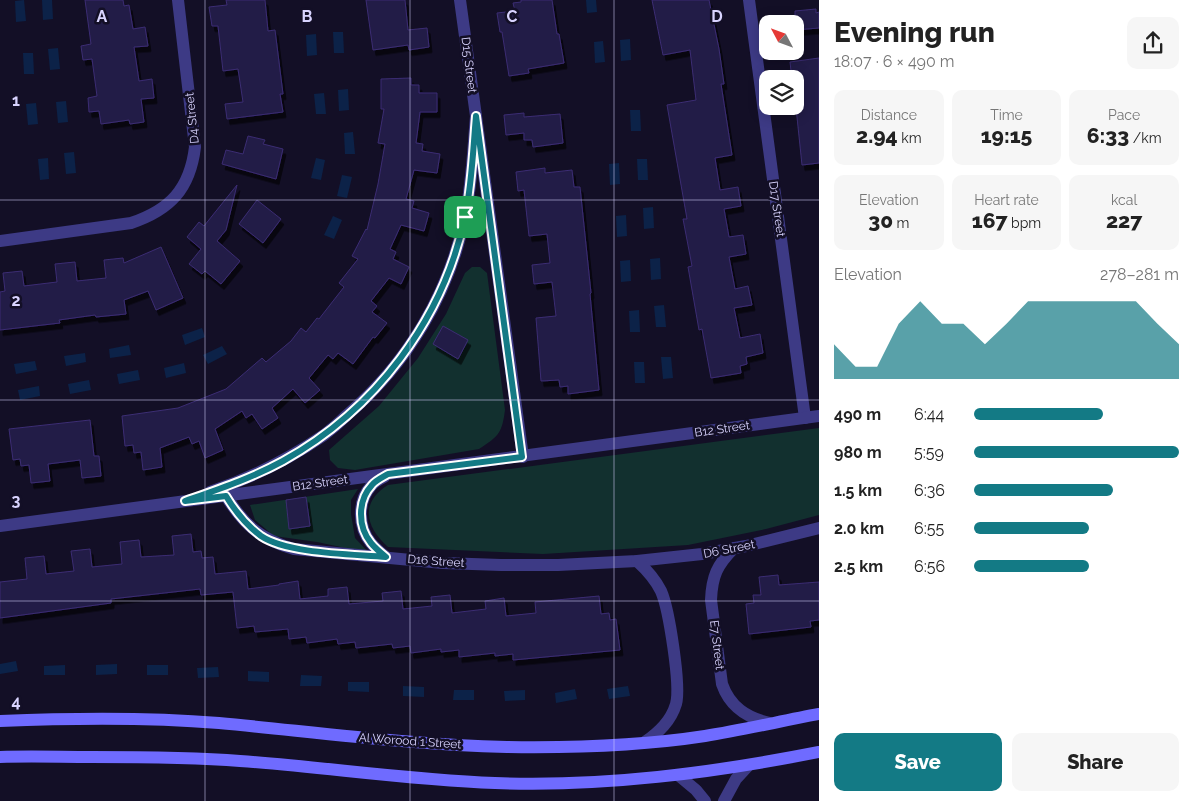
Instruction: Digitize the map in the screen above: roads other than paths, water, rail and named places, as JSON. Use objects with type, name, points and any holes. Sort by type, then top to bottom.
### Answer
[{"type":"street","name":"D4 Street","points":[[0,241],[131,223],[149,217],[165,207],[178,194],[193,164],[195,147],[178,0]]},
{"type":"street","name":"D15 Street","points":[[460,0],[522,457]]},
{"type":"street","name":"D17 Street","points":[[749,0],[805,418]]},
{"type":"street","points":[[185,501],[237,482],[283,460],[326,434],[364,401],[398,363],[421,329],[440,294],[454,256],[466,209],[471,177],[476,116]]},
{"type":"street","name":"B12 Street","points":[[0,526],[819,416]]},
{"type":"street","points":[[386,557],[371,543],[363,529],[360,514],[363,498],[372,485],[388,474]]},
{"type":"street","name":"D16 Street","points":[[226,496],[236,513],[262,536],[277,544],[294,549],[443,563],[500,565],[558,565],[637,561]]},
{"type":"street","name":"D6 Street","points":[[637,561],[686,556],[734,548],[819,528]]},
{"type":"street","name":"E7 Street","points":[[734,548],[723,560],[715,574],[712,587],[711,600],[722,684],[726,694],[739,710],[757,720],[770,723]]},
{"type":"street","points":[[637,561],[655,580],[665,603],[676,676],[676,704],[670,719],[659,732],[646,742]]},
{"type":"street","name":"Al Worood 1 Street","points":[[0,721],[141,719],[217,723],[379,739],[506,747],[590,746],[705,736],[819,714]]},
{"type":"street","points":[[0,756],[191,758],[435,780],[557,783],[617,781],[678,775],[748,766],[819,752]]},
{"type":"street","points":[[724,801],[736,779],[748,766]]},
{"type":"street","points":[[678,775],[696,790],[705,801]]},
{"type":"water","points":[[24,0],[26,21],[16,22],[15,1]]},
{"type":"water","points":[[42,0],[52,0],[53,19],[43,20]]},
{"type":"water","points":[[586,0],[596,0],[597,12],[587,13]]},
{"type":"water","points":[[333,32],[343,32],[344,53],[334,53]]},
{"type":"water","points":[[316,34],[317,55],[307,56],[306,35]]},
{"type":"water","points":[[630,39],[631,60],[621,61],[620,40]]},
{"type":"water","points":[[603,41],[605,62],[595,63],[594,42]]},
{"type":"water","points":[[58,48],[60,69],[50,70],[48,49]]},
{"type":"water","points":[[23,53],[33,53],[34,74],[24,74]]},
{"type":"water","points":[[348,89],[349,110],[339,111],[338,90]]},
{"type":"water","points":[[324,93],[326,114],[316,114],[314,94]]},
{"type":"water","points":[[66,101],[68,122],[58,123],[56,102]]},
{"type":"water","points":[[36,103],[38,124],[28,125],[26,104]]},
{"type":"water","points":[[630,110],[640,110],[641,131],[631,131]]},
{"type":"water","points":[[353,132],[355,154],[345,154],[344,133]]},
{"type":"water","points":[[74,152],[76,173],[66,174],[64,153]]},
{"type":"water","points":[[48,158],[49,179],[40,180],[38,159]]},
{"type":"water","points":[[316,158],[325,160],[321,180],[311,178]]},
{"type":"water","points":[[637,159],[647,159],[648,180],[638,180]]},
{"type":"water","points":[[619,163],[620,184],[610,185],[609,164]]},
{"type":"water","points":[[342,175],[352,177],[347,198],[337,196]]},
{"type":"water","points":[[653,207],[654,228],[644,229],[643,208]]},
{"type":"water","points":[[626,215],[627,236],[617,237],[616,216]]},
{"type":"water","points":[[333,216],[342,220],[334,239],[324,235]]},
{"type":"water","points":[[660,258],[661,279],[651,280],[650,259]]},
{"type":"water","points":[[630,260],[631,281],[621,282],[620,261]]},
{"type":"water","points":[[664,305],[666,327],[656,327],[654,306]]},
{"type":"water","points":[[639,310],[640,332],[630,332],[629,311]]},
{"type":"water","points":[[202,328],[205,337],[185,345],[182,335]]},
{"type":"water","points":[[129,345],[131,355],[110,358],[109,349]]},
{"type":"water","points":[[222,346],[227,354],[208,364],[203,355]]},
{"type":"water","points":[[85,353],[86,362],[66,366],[64,356]]},
{"type":"water","points":[[661,357],[671,357],[673,378],[663,379]]},
{"type":"water","points":[[35,361],[37,370],[16,374],[14,364]]},
{"type":"water","points":[[634,362],[644,362],[645,383],[635,383]]},
{"type":"water","points":[[184,363],[186,373],[166,378],[164,368]]},
{"type":"water","points":[[138,370],[140,380],[119,384],[117,374]]},
{"type":"water","points":[[89,380],[91,390],[70,394],[68,384]]},
{"type":"water","points":[[39,386],[40,396],[20,400],[18,390]]},
{"type":"water","points":[[16,661],[18,671],[0,674],[0,664]]},
{"type":"water","points":[[117,664],[117,674],[96,675],[96,665]]},
{"type":"water","points":[[65,665],[65,675],[44,675],[44,666]]},
{"type":"water","points":[[147,665],[168,665],[168,675],[147,675]]},
{"type":"water","points":[[218,667],[219,677],[198,678],[197,668]]},
{"type":"water","points":[[248,671],[269,672],[269,682],[248,681]]},
{"type":"water","points":[[301,675],[322,676],[321,686],[300,686]]},
{"type":"water","points":[[348,682],[369,682],[369,692],[348,691]]},
{"type":"water","points":[[403,686],[424,687],[424,697],[403,696]]},
{"type":"water","points":[[628,686],[630,696],[609,699],[607,689]]},
{"type":"water","points":[[575,689],[577,699],[556,703],[555,693]]},
{"type":"water","points":[[454,690],[474,690],[474,700],[453,700]]},
{"type":"water","points":[[525,690],[525,700],[505,701],[504,691]]}]
